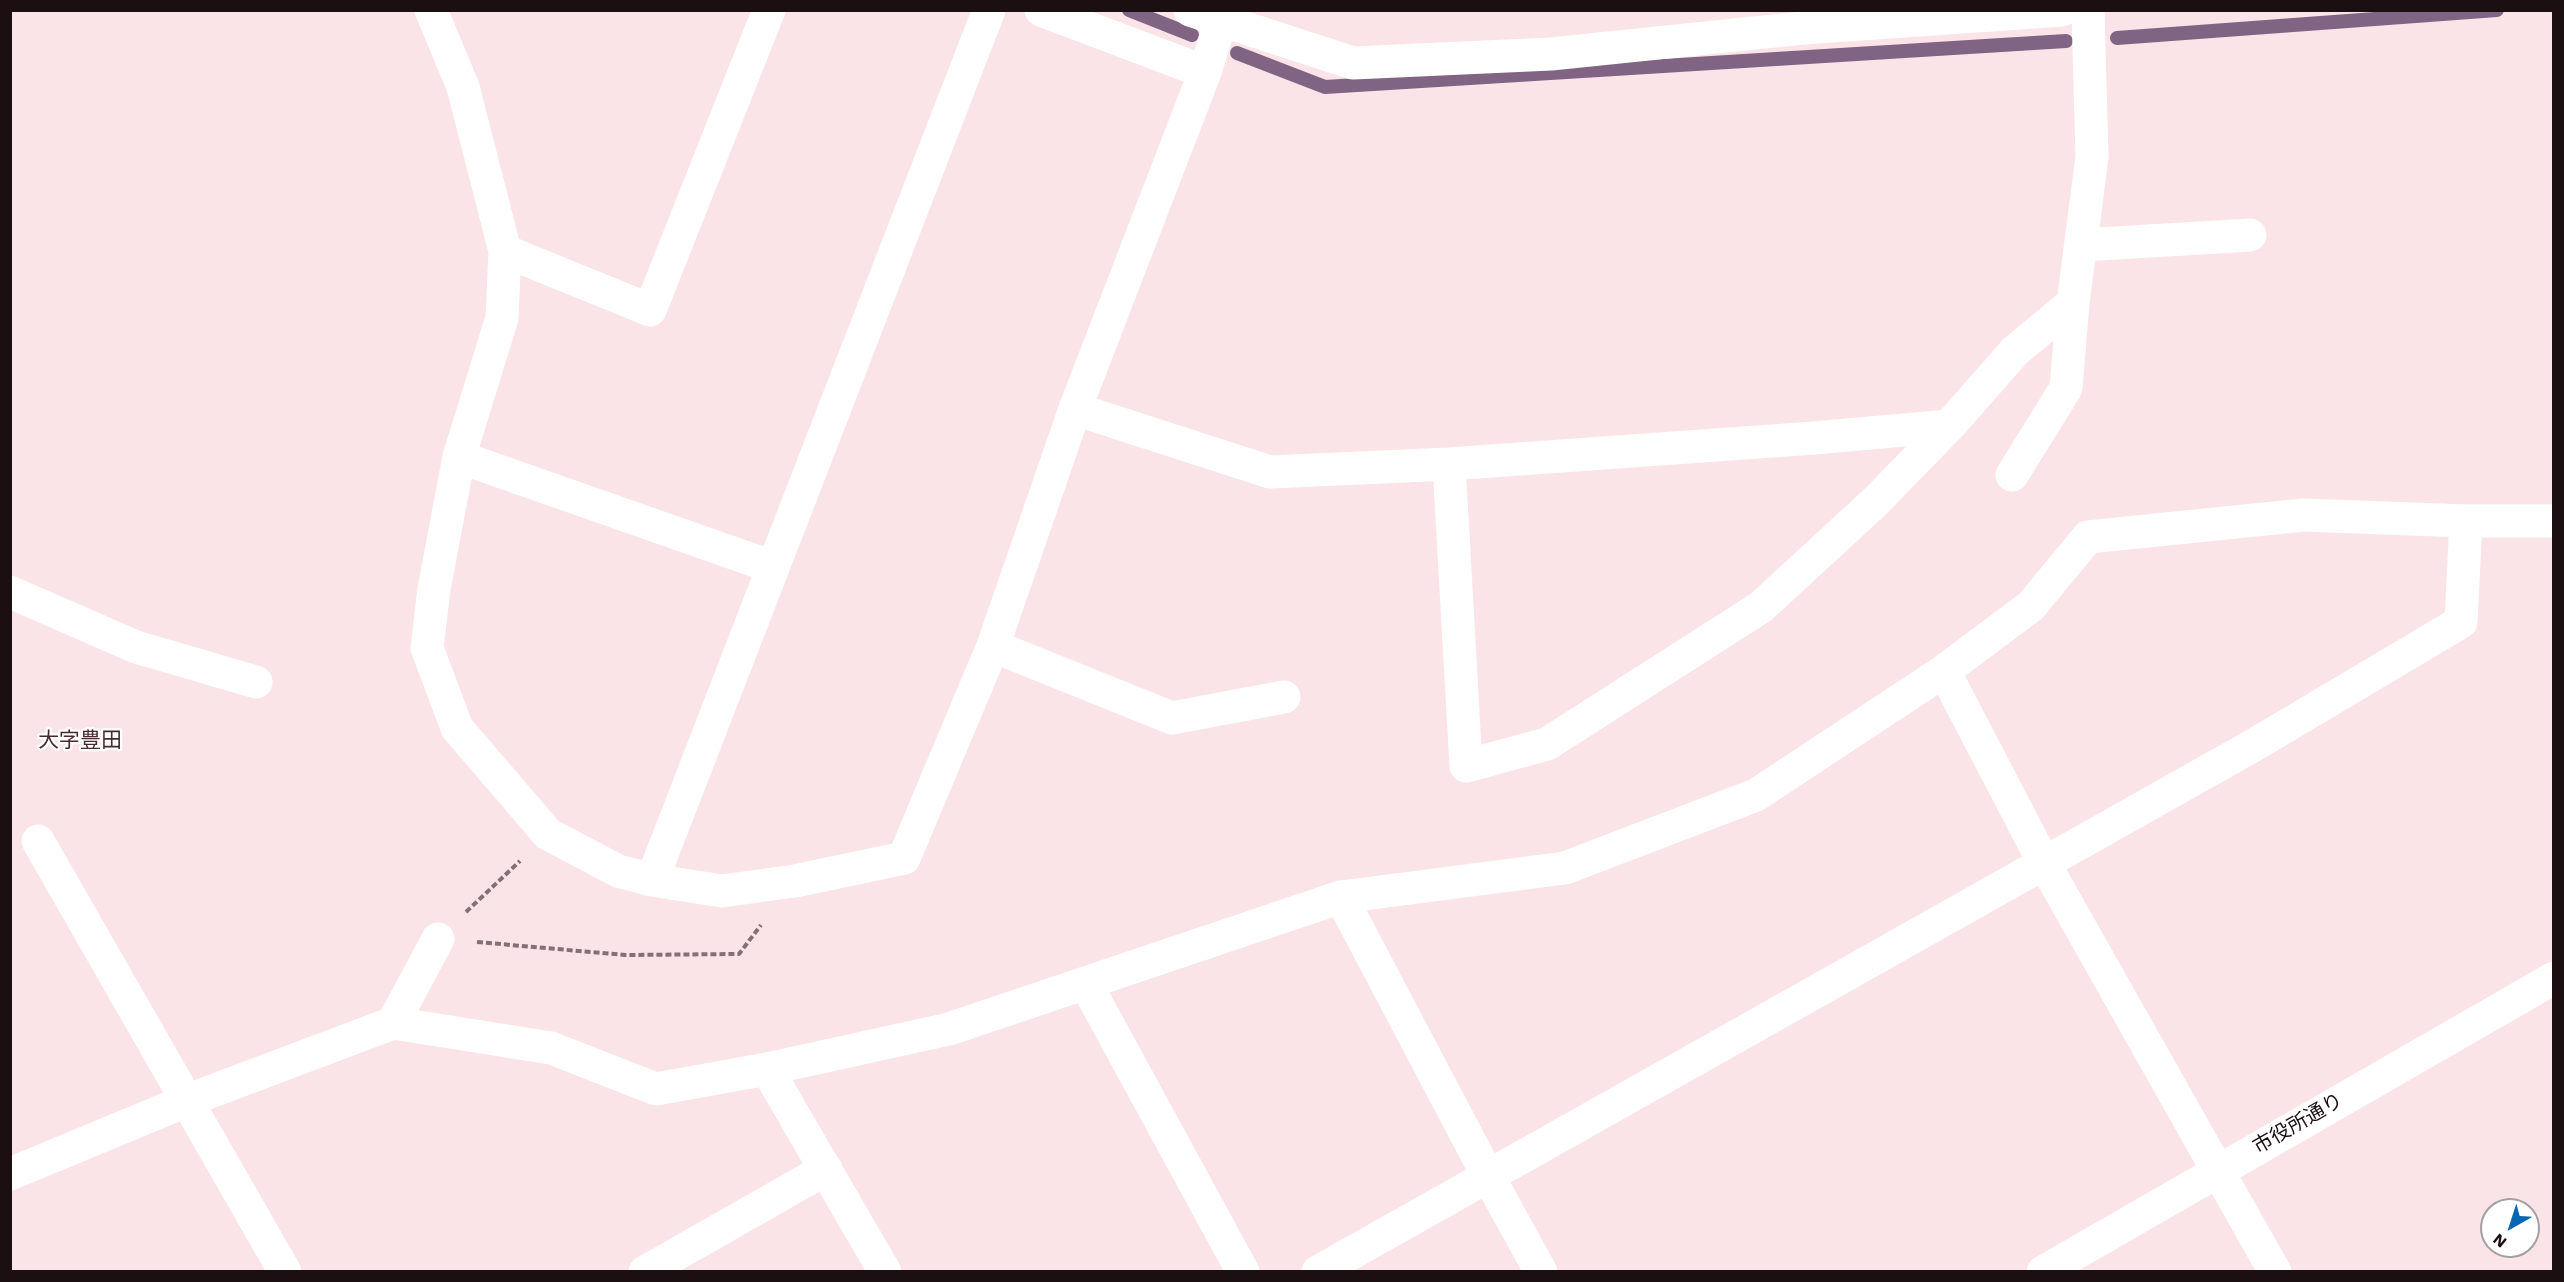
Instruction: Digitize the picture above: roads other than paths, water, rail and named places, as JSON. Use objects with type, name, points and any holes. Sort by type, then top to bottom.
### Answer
[{"type":"street","points":[[431,10],[463,87],[505,251],[502,318],[459,457],[434,589],[427,648],[456,728],[548,834],[618,871],[652,880],[722,891],[795,881],[904,858],[993,646],[1075,409],[1205,72],[1222,16]]},
{"type":"street","points":[[505,251],[650,310],[769,10]]},
{"type":"street","points":[[652,880],[989,10]]},
{"type":"street","points":[[1041,10],[1205,72]]},
{"type":"street","points":[[1190,10],[1222,16],[1353,63],[1551,54],[1803,20],[2045,11]]},
{"type":"street","points":[[2012,475],[2066,388],[2073,303],[2092,157],[2088,10]]},
{"type":"street","points":[[2082,245],[2250,234]]},
{"type":"street","points":[[1449,464],[1466,766],[1547,744],[1761,607],[1876,501],[1948,426],[2015,351],[2073,303]]},
{"type":"street","points":[[1075,409],[1270,472],[1449,464],[1948,426]]},
{"type":"street","points":[[459,457],[773,567]]},
{"type":"street","points":[[10,1174],[186,1101],[393,1023],[551,1048],[656,1089],[767,1069],[949,1029],[1341,897],[1565,868],[1756,795],[1944,671],[2031,606],[2088,537],[2304,515],[2466,521],[2553,521]]},
{"type":"street","points":[[1318,1272],[2254,745],[2461,622],[2466,521]]},
{"type":"street","points":[[10,592],[136,647],[256,682]]},
{"type":"street","points":[[993,646],[1172,718],[1284,697]]},
{"type":"street","points":[[1944,671],[2044,863],[2275,1272]]},
{"type":"street","points":[[38,841],[285,1272]]},
{"type":"street","points":[[1341,897],[1488,1176],[1542,1272]]},
{"type":"street","points":[[393,1023],[438,939]]},
{"type":"street","name":"市役所通り","points":[[2043,1272],[2553,978]]},
{"type":"street","points":[[1086,984],[1243,1272]]},
{"type":"street","points":[[767,1069],[885,1272]]},
{"type":"street","points":[[645,1272],[826,1169]]},
{"type":"waterway","points":[[1129,10],[1192,35]]},
{"type":"waterway","points":[[2117,38],[2497,10]]},
{"type":"waterway","points":[[1237,53],[1325,87],[2066,41]]},
{"type":"district","name":"大字豊田","points":[[80,741]]}]
